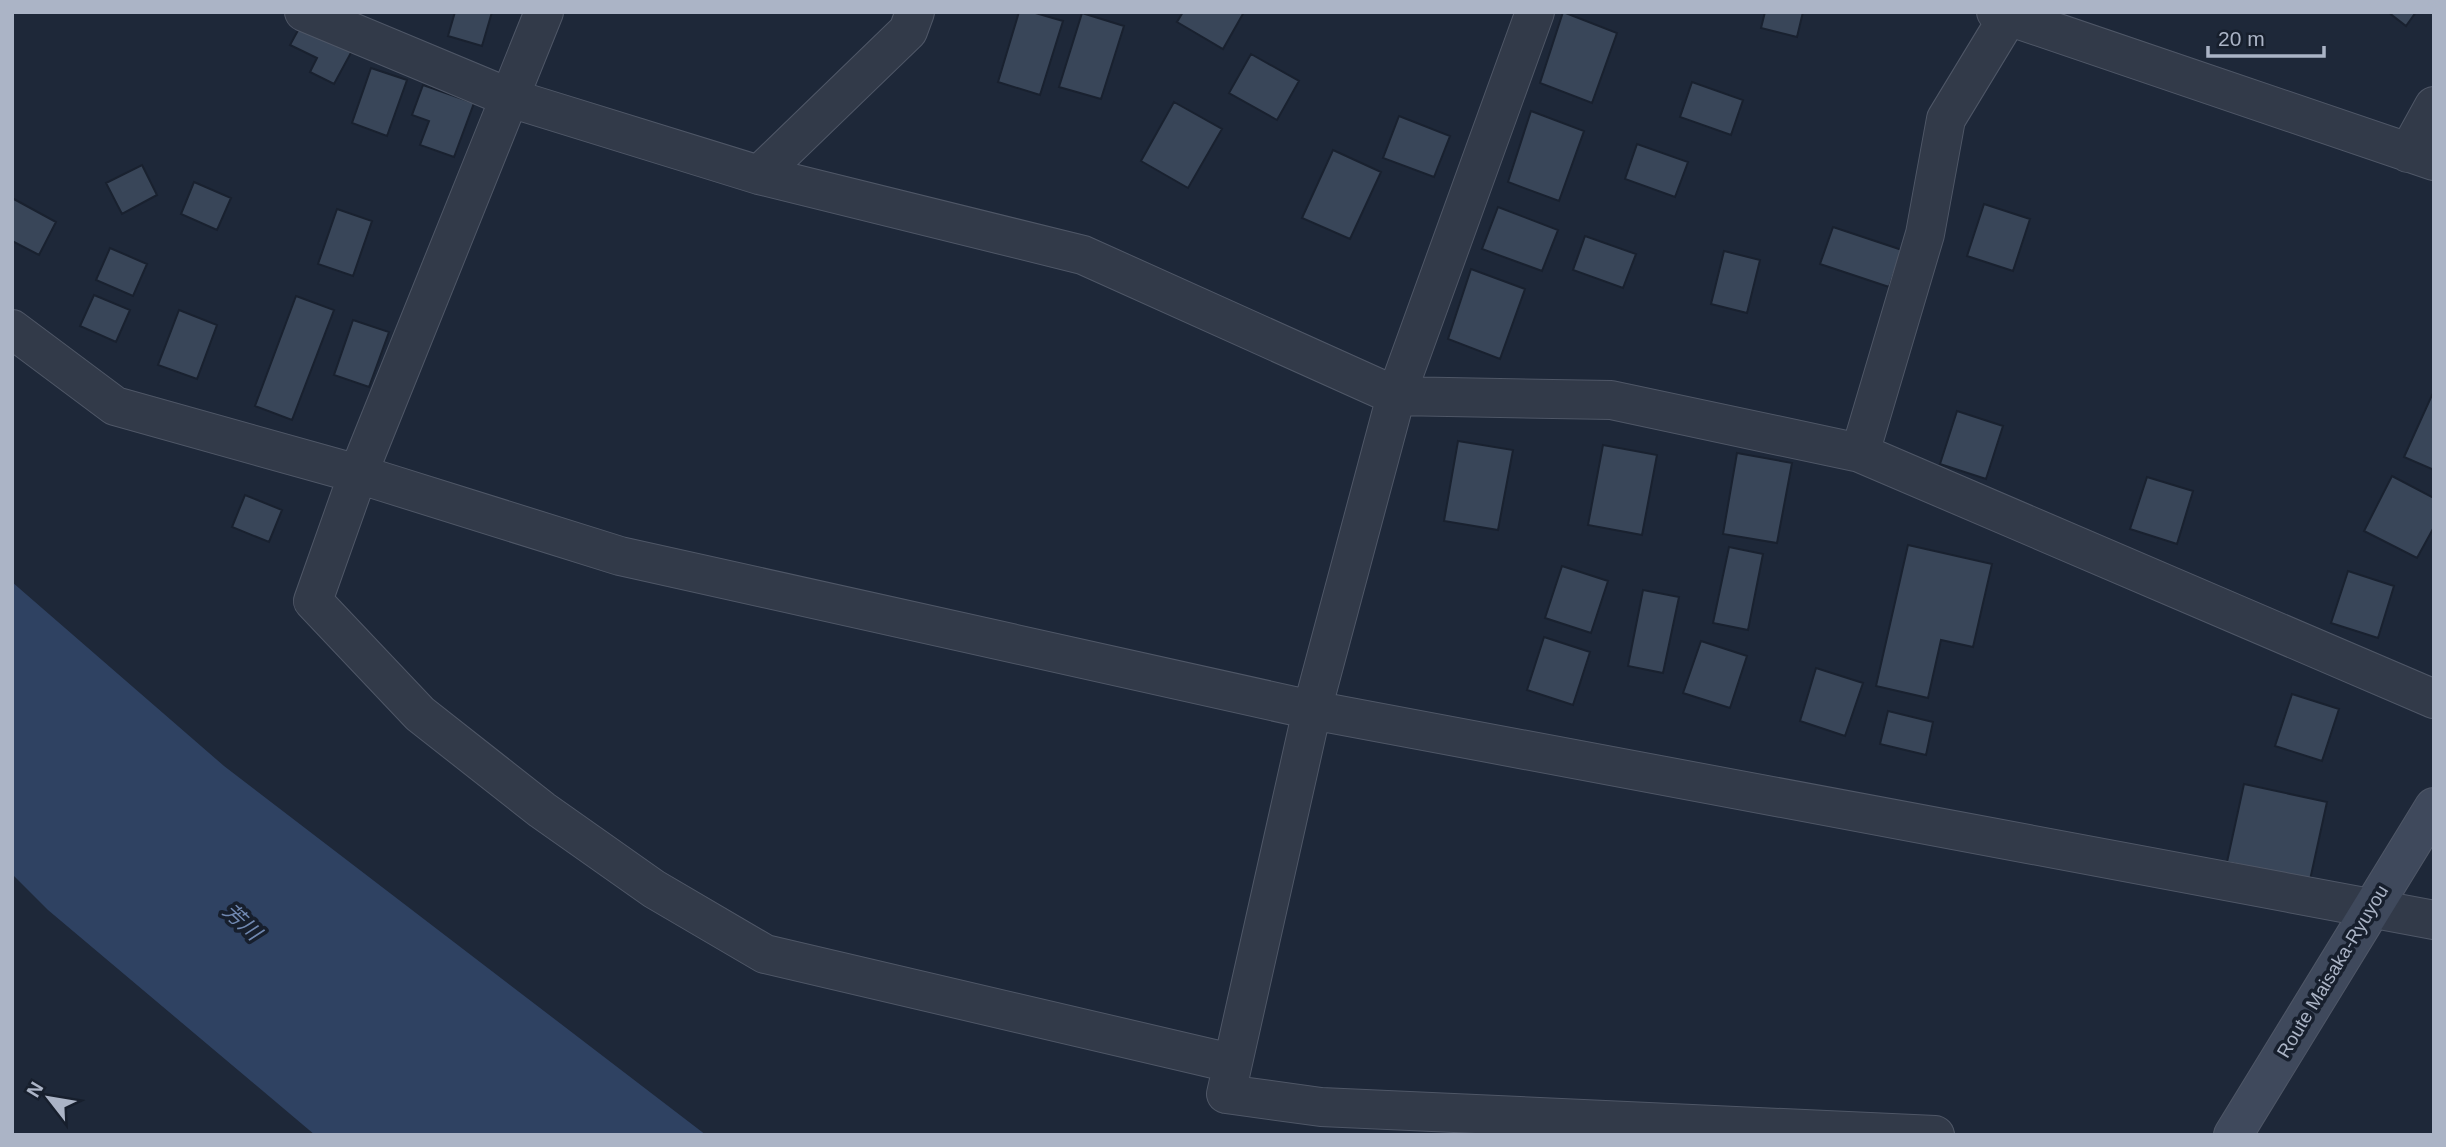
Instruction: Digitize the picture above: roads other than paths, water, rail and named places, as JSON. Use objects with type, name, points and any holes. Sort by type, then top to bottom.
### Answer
[{"type":"main road","name":"Route Maisaka-Ryuyou","points":[[2232,1135],[2434,807]]},
{"type":"street","points":[[304,12],[510,98],[759,175],[1083,255],[1396,396],[1611,400],[1860,453],[2434,699]]},
{"type":"street","points":[[544,12],[358,474],[313,601],[420,714],[542,810],[654,889],[765,954],[1231,1063]]},
{"type":"street","points":[[759,175],[908,31],[915,12]]},
{"type":"street","points":[[1535,12],[1396,396],[1312,709],[1226,1094],[1321,1107],[1935,1135]]},
{"type":"street","points":[[1860,453],[1925,234],[1946,119],[2005,14],[2421,157],[2434,106]]},
{"type":"street","points":[[12,329],[115,406],[358,474],[620,555],[1312,709],[2369,910],[2434,920]]},
{"type":"water","name":"芳川","points":[[12,582],[224,766],[706,1135],[315,1135],[48,910],[12,874]]}]
